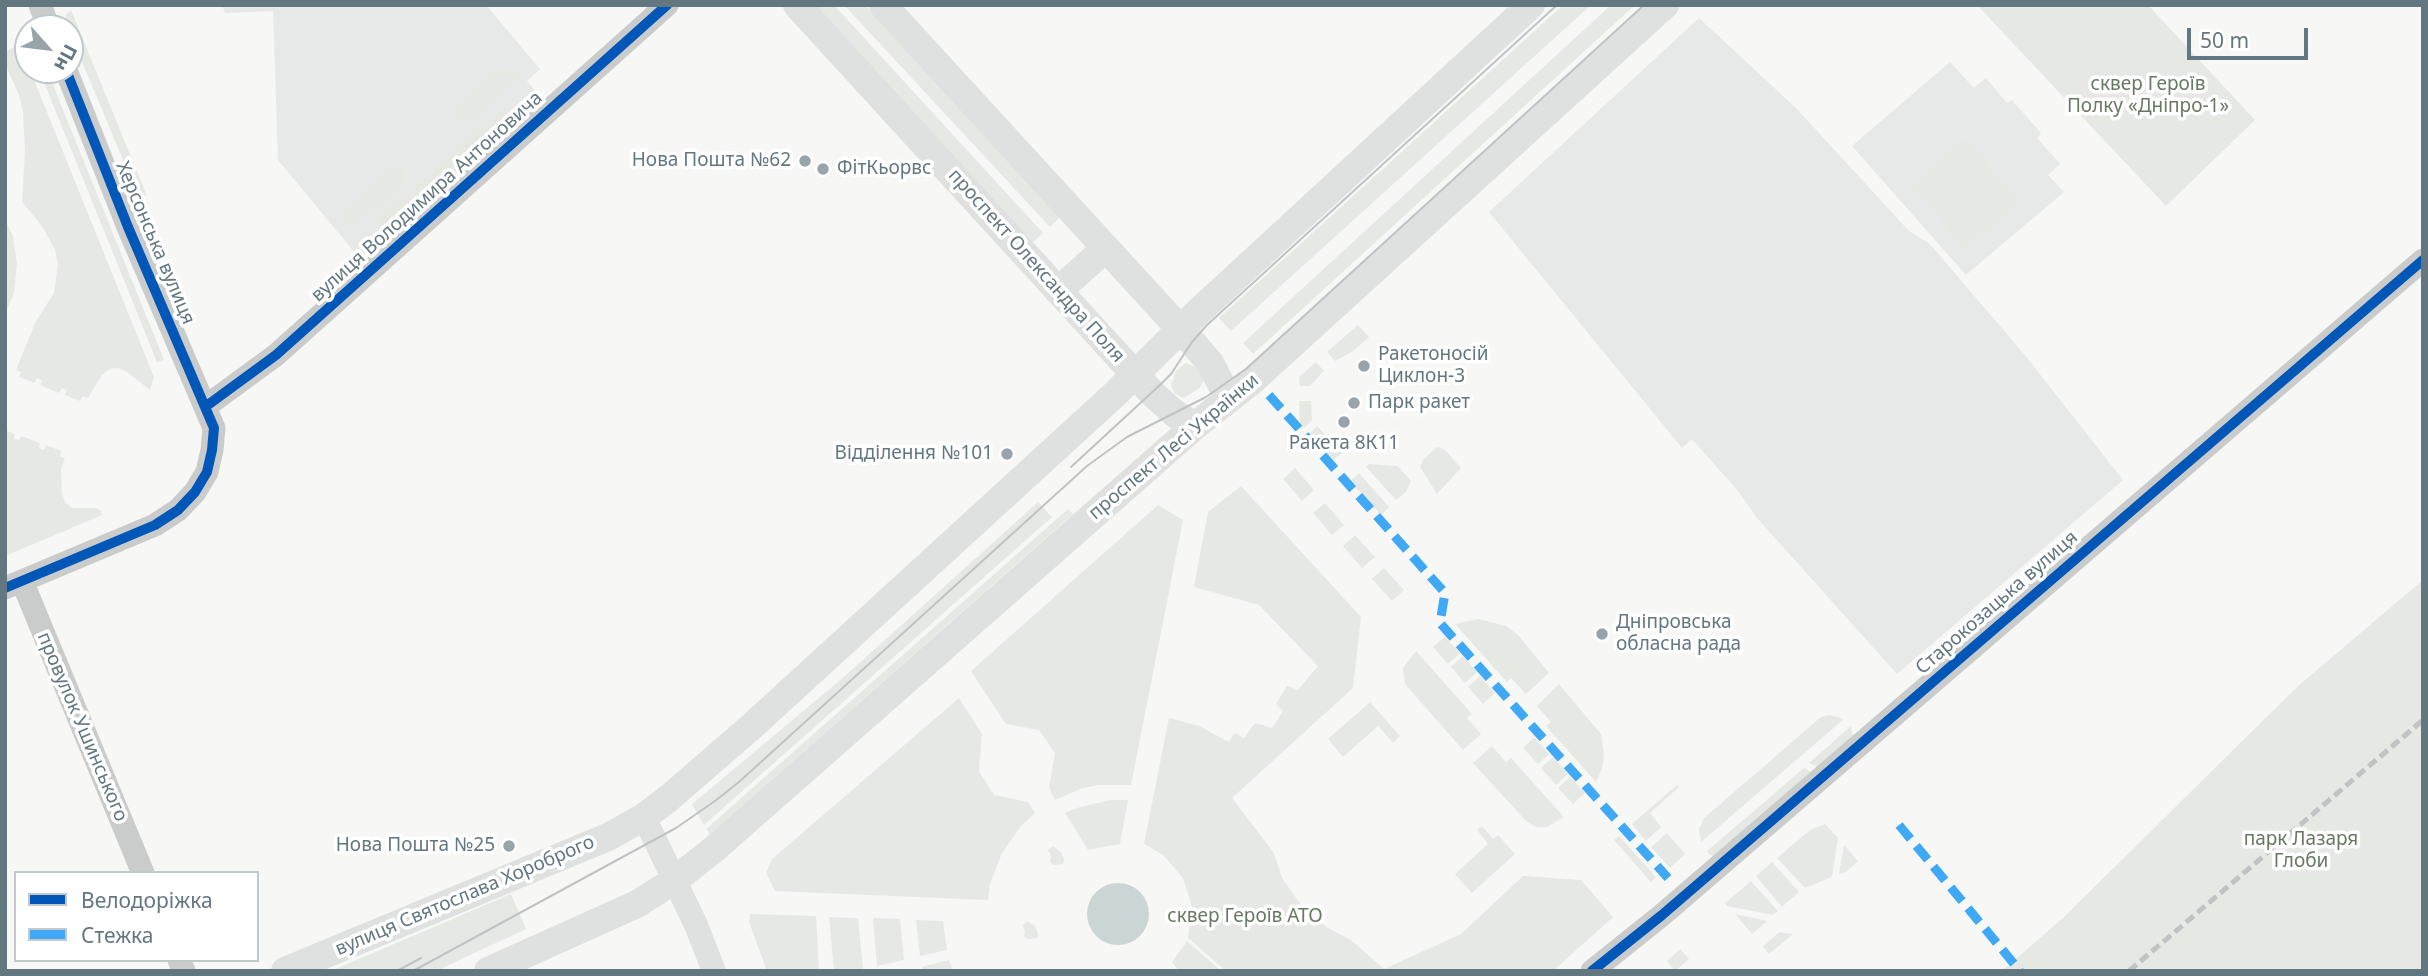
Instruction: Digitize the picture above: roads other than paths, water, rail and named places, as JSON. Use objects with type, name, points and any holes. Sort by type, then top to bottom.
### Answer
[{"type":"main road","name":"проспект Олександра Поля","points":[[797,5],[1135,374],[1174,413],[1195,426]]},
{"type":"main road","points":[[883,5],[1210,363],[1229,399]]},
{"type":"main road","points":[[714,971],[696,925],[644,817],[751,727],[1531,5]]},
{"type":"main road","name":"проспект Лесі Українки","points":[[675,880],[761,809],[1195,426],[1255,379],[1665,5]]},
{"type":"main road","points":[[1058,291],[1106,248]]},
{"type":"main road","name":"вулиця Святослава Хороброго","points":[[285,971],[608,836],[644,817]]},
{"type":"main road","points":[[488,971],[638,904],[675,880]]},
{"type":"street","name":"вулиця Володимира Антоновича","points":[[205,407],[276,355],[667,5]]},
{"type":"street","name":"Херсонська вулиця","points":[[14,584],[155,525],[178,510],[195,492],[207,472],[212,450],[214,428],[128,227],[72,84]]},
{"type":"street","name":"Старокозацька вулиця","points":[[1592,971],[1662,915],[2423,260]]},
{"type":"street","name":"провулок Ушинського","points":[[14,584],[142,871]]},
{"type":"tram line","points":[[1071,467],[1171,374],[1207,325],[1557,5]]},
{"type":"tram line","points":[[413,971],[676,828],[715,801],[1087,466],[1127,437],[1206,397],[1246,369],[1644,5]]},
{"type":"tram line","points":[[397,971],[421,958]]},
{"type":"railway","points":[[2129,971],[2423,720]]},
{"type":"place","name":"Нова Пошта №62","points":[[805,161]]},
{"type":"place","name":"ФiтКьорвс","points":[[823,169]]},
{"type":"place","name":"Ракетоносій Циклон-3","points":[[1364,366]]},
{"type":"place","name":"Парк ракет","points":[[1354,403]]},
{"type":"place","name":"Ракета 8К11","points":[[1344,422]]},
{"type":"place","name":"Відділення №101","points":[[1007,454]]},
{"type":"place","name":"Дніпровська обласна рада","points":[[1602,634]]},
{"type":"place","name":"Нова Пошта №25","points":[[509,846]]},
{"type":"park label","name":"сквер Героїв Полку «Дніпро-1»","points":[[2148,96]]},
{"type":"park label","name":"парк Лазаря Глоби","points":[[2301,851]]},
{"type":"park label","name":"сквер Героїв АТО","points":[[1245,917]]}]
